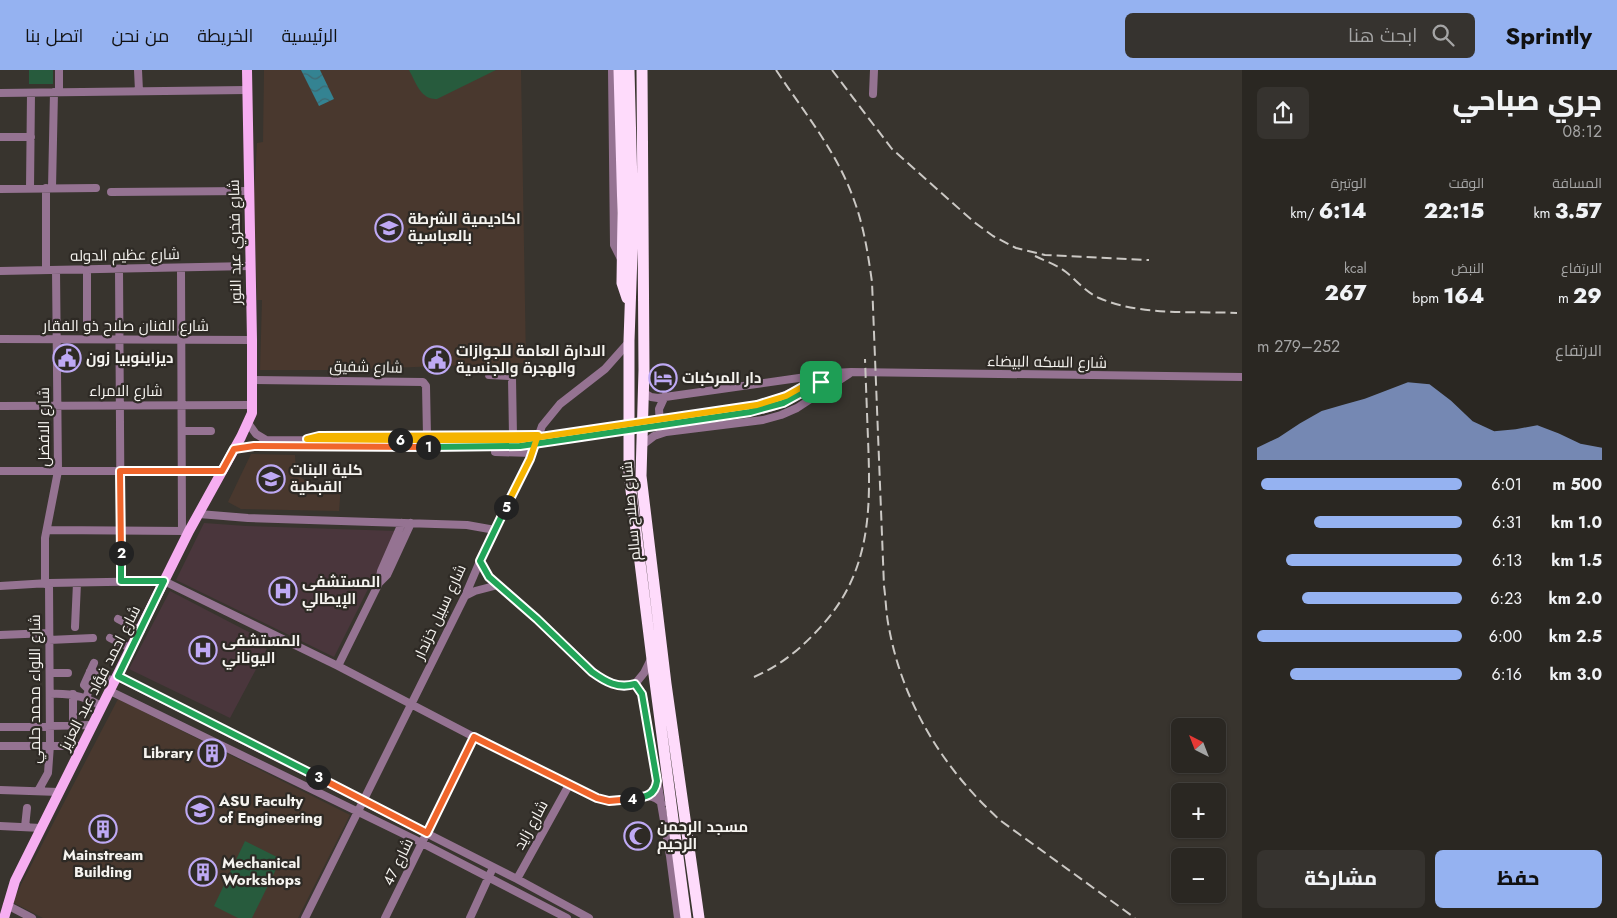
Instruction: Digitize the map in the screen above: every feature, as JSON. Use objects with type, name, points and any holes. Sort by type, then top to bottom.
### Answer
[{"type":"highway","points":[[619,70],[623,213],[622,283],[629,303]]},
{"type":"highway","name":"شارع صلاح سالم","points":[[629,70],[633,224],[629,303],[629,474],[686,918]]},
{"type":"highway","name":"شارع صلاح سالم","points":[[635,70],[636,84],[641,97],[644,393],[640,466],[699,918]]},
{"type":"highway","points":[[641,97],[642,70]]},
{"type":"main road","name":"شارع فخري عبد النور","points":[[247,70],[252,340],[251,414]]},
{"type":"main road","name":"شارع احمد فؤاد عبد العزيز","points":[[3,918],[15,881],[132,649],[186,531],[199,514],[251,414]]},
{"type":"main road","points":[[0,915],[3,918]]},
{"type":"street","points":[[46,270],[49,188],[58,70]]},
{"type":"street","points":[[138,70],[139,91]]},
{"type":"street","points":[[612,70],[614,245],[622,262]]},
{"type":"street","points":[[873,94],[874,70]]},
{"type":"street","points":[[0,93],[247,90]]},
{"type":"street","points":[[30,188],[31,92]]},
{"type":"street","points":[[0,137],[31,137]]},
{"type":"street","points":[[0,189],[96,188]]},
{"type":"street","points":[[111,192],[248,191]]},
{"type":"street","name":"شارع عظيم الدوله","points":[[0,270],[250,266]]},
{"type":"street","points":[[47,530],[186,531],[182,471],[181,268]]},
{"type":"street","points":[[87,269],[87,339]]},
{"type":"street","points":[[119,269],[121,581]]},
{"type":"street","name":"شارع الافضل","points":[[46,584],[47,530],[58,471],[56,270]]},
{"type":"street","name":"شارع الفنان صلاح ذو الفقار","points":[[0,339],[252,340]]},
{"type":"street","name":"شارع سبيل خزندار","points":[[305,918],[465,596],[532,453],[538,435],[548,418],[560,404],[605,369],[629,341]]},
{"type":"street","points":[[641,446],[664,432],[763,420],[781,415],[797,408],[851,372]]},
{"type":"street","name":"شارع السكه البيضاء","points":[[644,393],[654,398],[851,372],[1242,377]]},
{"type":"street","points":[[234,449],[305,442],[512,441],[688,418],[750,412],[773,407],[798,396],[834,373]]},
{"type":"street","points":[[489,376],[509,376],[512,378],[512,441]]},
{"type":"street","points":[[688,418],[767,403],[794,392],[817,376]]},
{"type":"street","name":"شارع شفيق","points":[[252,380],[423,382],[426,386],[427,436]]},
{"type":"street","points":[[664,432],[658,414],[665,396]]},
{"type":"street","name":"شارع الامراء","points":[[0,406],[182,405],[251,414]]},
{"type":"street","points":[[251,414],[256,434],[266,440],[532,453]]},
{"type":"street","points":[[182,430],[210,431]]},
{"type":"street","points":[[305,442],[319,436],[427,436],[512,441],[538,435]]},
{"type":"street","points":[[0,471],[222,471]]},
{"type":"street","points":[[199,514],[248,518],[476,526],[495,530]]},
{"type":"street","points":[[338,666],[379,583],[381,571],[402,523]]},
{"type":"street","points":[[379,583],[387,575],[411,523]]},
{"type":"street","points":[[480,561],[486,574],[601,679],[620,686],[637,687],[652,691],[658,696]]},
{"type":"street","points":[[0,586],[164,581],[338,666],[474,737],[597,798],[609,801],[649,796],[656,798],[662,804]]},
{"type":"street","points":[[75,627],[77,583]]},
{"type":"street","name":"شارع اللواء محمد حلمي","points":[[38,791],[48,773],[50,745],[50,674],[46,584]]},
{"type":"street","points":[[465,596],[498,585]]},
{"type":"street","points":[[118,619],[140,631]]},
{"type":"street","points":[[0,635],[49,636],[76,639],[94,638]]},
{"type":"street","points":[[110,638],[132,649]]},
{"type":"street","points":[[76,639],[76,648]]},
{"type":"street","points":[[637,687],[652,659]]},
{"type":"street","points":[[86,698],[89,690],[84,685],[92,667],[167,718],[422,843],[567,918]]},
{"type":"street","points":[[50,674],[68,673]]},
{"type":"street","points":[[114,683],[174,704],[494,867],[588,918]]},
{"type":"street","points":[[637,687],[643,697],[662,804],[678,918]]},
{"type":"street","points":[[50,694],[73,694],[86,698],[102,707]]},
{"type":"street","points":[[73,694],[73,725]]},
{"type":"street","points":[[167,718],[174,704]]},
{"type":"street","points":[[0,727],[93,725]]},
{"type":"street","name":"شارع 47","points":[[385,918],[474,737]]},
{"type":"street","points":[[0,746],[82,746]]},
{"type":"street","points":[[649,796],[654,791],[657,781]]},
{"type":"street","name":"شارع زايد","points":[[517,879],[569,785]]},
{"type":"street","points":[[0,790],[60,792]]},
{"type":"street","points":[[25,827],[27,808]]},
{"type":"street","points":[[0,826],[42,828]]},
{"type":"street","points":[[470,918],[494,867]]},
{"type":"street","points":[[7,905],[32,918]]},
{"type":"shaded area","name":"اكاديمية الشرطة بالعباسية","points":[[264,70],[521,70],[526,363],[334,370],[260,370],[262,300],[257,300],[254,195],[257,143],[263,142]]},
{"type":"shaded area","name":"كلية البنات القبطية","points":[[251,454],[295,455],[296,474],[310,484],[341,486],[339,511],[241,509],[228,502]]},
{"type":"shaded area","name":"المستشفى الإيطالي","points":[[204,523],[397,531],[334,657],[176,580]]},
{"type":"shaded area","name":"المستشفى اليوناني","points":[[170,591],[270,643],[230,718],[129,669]]},
{"type":"shaded area","name":"ASU Faculty of Engineering","points":[[118,699],[350,815],[298,918],[43,918],[12,902]]},
{"type":"green space","points":[[29,70],[53,70],[53,84],[29,84]]},
{"type":"green space","points":[[409,70],[496,70],[437,99],[431,99],[423,94]]},
{"type":"green space","points":[[245,841],[281,859],[252,918],[238,918],[214,906]]},
{"type":"water","points":[[301,70],[320,70],[334,99],[319,106]]},
{"type":"railway","points":[[776,70],[839,165],[854,200],[865,241],[872,282],[884,586],[889,628],[895,656],[904,683],[929,734],[944,758],[980,801],[1001,821],[1135,918]]},
{"type":"railway","points":[[832,70],[892,149],[974,222],[993,236],[1016,248],[1045,255],[1149,260]]},
{"type":"railway","points":[[1035,256],[1055,265],[1070,275],[1094,296],[1115,304],[1167,312],[1237,313]]},
{"type":"railway","points":[[754,677],[771,669],[815,633],[833,611],[847,589],[857,566],[864,543],[869,493],[865,359]]},
{"type":"place","name":"اكاديمية الشرطة بالعباسية","points":[[389,228]]},
{"type":"place","name":"ديزاينوبيا زون","points":[[67,358]]},
{"type":"place","name":"الادارة العامة للجوازات والهجرة والجنسية","points":[[437,360]]},
{"type":"place","name":"دار المركبات","points":[[663,378]]},
{"type":"place","name":"كلية البنات القبطية","points":[[271,479]]},
{"type":"place","name":"المستشفى الإيطالي","points":[[283,591]]},
{"type":"place","name":"المستشفى اليوناني","points":[[203,650]]},
{"type":"place","name":"Library","points":[[212,753]]},
{"type":"place","name":"ASU Faculty of Engineering","points":[[200,810]]},
{"type":"place","name":"Mainstream Building","points":[[103,829]]},
{"type":"place","name":"مسجد الرحمن الرحيم","points":[[638,836]]},
{"type":"place","name":"Mechanical Workshops","points":[[203,872]]},
{"type":"route","points":[[821,382],[783,403],[750,412],[635,429],[582,437],[528,445],[512,447],[248,446],[234,449],[222,471],[120,471],[121,581],[164,581],[118,676],[427,833],[474,737],[602,800],[615,801],[649,796],[654,791],[657,781],[641,692],[635,684],[629,686],[610,684],[592,672],[537,619],[492,580],[483,570],[480,561],[530,459],[532,453],[538,435],[319,436],[307,439],[520,440],[528,439],[581,431],[757,405],[767,403],[786,396],[817,376],[834,373],[821,382]]}]
